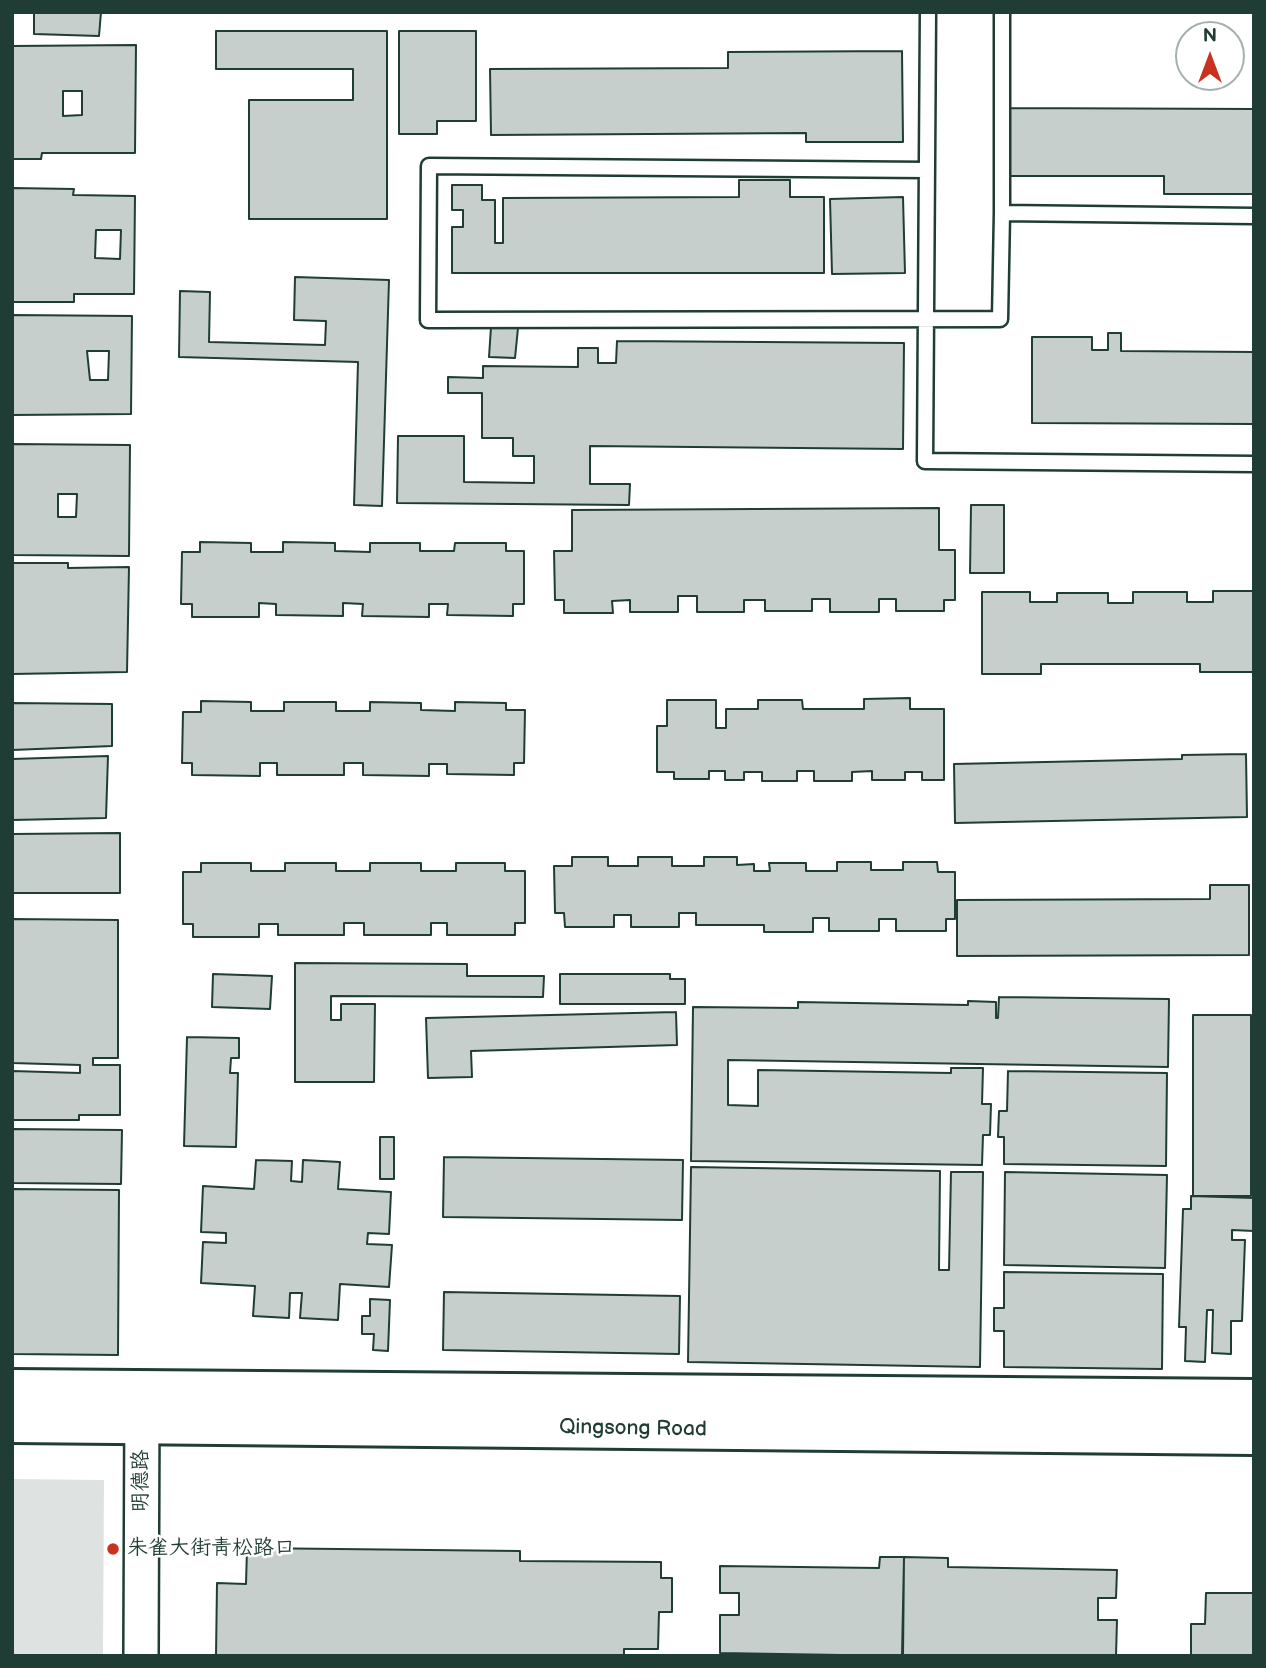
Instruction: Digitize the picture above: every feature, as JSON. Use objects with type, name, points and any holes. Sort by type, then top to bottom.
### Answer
[{"type":"main road","name":"Qingsong Road","points":[[12,1389],[142,1408],[1254,1435]]},
{"type":"main road","name":"Qingsong Road","points":[[12,1423],[142,1408],[1254,1399]]},
{"type":"street","name":"明德路","points":[[141,1656],[142,1408]]},
{"type":"lane","points":[[928,12],[925,461],[1254,464]]},
{"type":"lane","points":[[927,170],[429,166],[428,320],[1000,319],[1002,12]]},
{"type":"lane","points":[[1002,213],[1254,216]]},
{"type":"shaded area","points":[[12,1479],[104,1480],[103,1656],[12,1656]]},
{"type":"building","points":[[34,12],[101,12],[99,36],[34,34]]},
{"type":"building","points":[[216,31],[387,31],[387,219],[249,219],[249,100],[353,100],[353,69],[216,69]]},
{"type":"building","points":[[399,31],[476,31],[476,121],[437,121],[437,134],[399,134]]},
{"type":"building","points":[[136,45],[135,153],[42,153],[41,159],[12,159],[12,46]],"holes":[[[63,91],[82,91],[82,115],[63,116]]]},
{"type":"building","points":[[902,51],[903,142],[806,142],[806,133],[491,135],[490,69],[728,68],[728,52]]},
{"type":"building","points":[[1004,108],[1254,109],[1254,194],[1164,194],[1164,176],[1003,176]]},
{"type":"building","points":[[739,180],[790,180],[790,197],[824,197],[824,273],[452,273],[452,227],[463,227],[463,210],[452,210],[452,185],[482,185],[482,200],[495,200],[495,243],[503,243],[503,198],[739,197]]},
{"type":"building","points":[[12,188],[74,189],[73,195],[135,196],[134,294],[74,294],[74,302],[12,302]],"holes":[[[96,230],[121,230],[120,259],[95,258]]]},
{"type":"building","points":[[903,197],[905,273],[832,274],[830,199]]},
{"type":"building","points":[[295,277],[389,280],[382,506],[354,505],[358,362],[179,357],[180,291],[210,292],[209,342],[325,345],[326,321],[294,320]]},
{"type":"building","points":[[12,315],[132,316],[131,414],[12,415]],"holes":[[[87,351],[109,351],[108,380],[90,380]]]},
{"type":"building","points":[[491,327],[518,328],[515,358],[489,357]]},
{"type":"building","points":[[1108,333],[1121,333],[1121,351],[1254,352],[1254,424],[1032,423],[1032,337],[1092,337],[1092,350],[1108,350]]},
{"type":"building","points":[[617,341],[904,343],[903,449],[590,446],[590,484],[630,484],[629,505],[397,503],[398,436],[464,436],[464,482],[534,483],[534,456],[513,456],[513,438],[482,438],[482,393],[448,393],[448,377],[483,378],[483,366],[578,367],[578,348],[598,348],[598,363],[616,363]]},
{"type":"building","points":[[12,444],[130,445],[129,556],[12,555]],"holes":[[[58,494],[77,494],[76,517],[58,517]]]},
{"type":"building","points":[[971,505],[1004,505],[1004,573],[970,573]]},
{"type":"building","points":[[939,508],[939,550],[955,550],[955,600],[944,600],[944,611],[896,611],[896,599],[879,599],[879,612],[830,612],[830,599],[812,599],[812,611],[765,611],[765,600],[744,600],[744,612],[697,612],[697,596],[678,596],[678,612],[630,612],[630,600],[612,601],[613,613],[564,613],[564,600],[555,600],[554,551],[572,551],[572,510]]},
{"type":"building","points":[[200,542],[251,543],[251,552],[283,552],[283,542],[335,543],[335,551],[370,552],[370,543],[420,543],[420,551],[454,551],[455,543],[506,543],[506,551],[524,551],[524,604],[513,604],[513,616],[447,615],[448,604],[429,604],[429,617],[362,616],[363,604],[343,603],[343,616],[276,615],[276,604],[259,603],[259,617],[192,617],[192,604],[181,604],[182,552],[200,552]]},
{"type":"building","points":[[12,563],[68,563],[68,568],[129,567],[127,672],[12,674]]},
{"type":"building","points":[[1213,591],[1254,591],[1254,672],[1200,672],[1200,664],[1041,664],[1041,674],[982,674],[982,592],[1030,592],[1030,602],[1057,602],[1057,593],[1108,593],[1108,603],[1133,603],[1133,592],[1187,592],[1187,602],[1213,602]]},
{"type":"building","points":[[910,698],[910,709],[944,709],[944,780],[922,780],[922,772],[905,772],[905,780],[872,780],[872,771],[852,772],[852,781],[814,781],[814,771],[797,771],[797,781],[762,781],[762,772],[744,772],[744,780],[725,780],[725,771],[709,771],[709,779],[674,779],[674,772],[657,772],[657,726],[667,726],[667,700],[716,700],[716,728],[726,728],[726,709],[758,709],[758,700],[802,700],[803,709],[864,709],[864,699]]},
{"type":"building","points":[[201,701],[251,702],[251,711],[284,711],[284,702],[336,702],[336,711],[370,711],[370,702],[421,703],[421,710],[455,711],[455,702],[506,703],[506,710],[525,710],[524,763],[514,763],[514,775],[447,774],[447,764],[429,764],[429,776],[363,775],[363,763],[344,763],[344,775],[277,775],[277,763],[260,763],[260,776],[192,775],[192,763],[182,763],[183,712],[201,712]]},
{"type":"building","points":[[12,703],[112,704],[112,746],[12,750]]},
{"type":"building","points":[[1246,754],[1247,817],[955,823],[954,764],[1182,759],[1182,755]]},
{"type":"building","points":[[108,756],[106,818],[12,820],[12,759]]},
{"type":"building","points":[[120,833],[120,893],[12,893],[12,834]]},
{"type":"building","points":[[572,857],[608,857],[608,866],[638,866],[638,857],[672,857],[672,866],[704,866],[704,857],[737,857],[737,865],[754,864],[754,871],[770,871],[769,863],[806,863],[806,871],[837,871],[837,862],[871,862],[871,870],[903,870],[903,862],[937,862],[938,872],[955,872],[955,919],[946,919],[946,931],[896,931],[896,919],[879,919],[879,931],[829,931],[829,918],[813,918],[813,932],[764,932],[764,925],[696,925],[696,913],[679,913],[679,927],[631,927],[631,915],[614,915],[614,927],[565,927],[564,913],[555,913],[554,866],[572,866]]},
{"type":"building","points":[[201,863],[251,863],[251,871],[285,871],[285,863],[336,863],[336,871],[370,871],[370,863],[421,863],[421,871],[456,871],[456,863],[505,863],[505,871],[525,871],[525,923],[515,923],[515,935],[447,935],[447,923],[431,923],[431,935],[364,935],[364,923],[344,923],[344,935],[278,935],[278,924],[259,924],[259,937],[193,937],[193,924],[183,924],[183,872],[201,872]]},
{"type":"building","points":[[1210,885],[1249,885],[1249,955],[957,956],[957,900],[1210,899]]},
{"type":"building","points":[[12,919],[118,920],[118,1058],[93,1058],[93,1065],[120,1065],[120,1115],[79,1115],[79,1120],[12,1120],[12,1071],[80,1073],[80,1065],[12,1063]]},
{"type":"building","points":[[295,963],[467,964],[467,976],[544,976],[543,997],[331,996],[331,1020],[341,1020],[341,1004],[375,1004],[374,1082],[295,1082]]},
{"type":"building","points":[[213,974],[272,976],[270,1009],[212,1007]]},
{"type":"building","points":[[560,974],[670,974],[670,979],[685,979],[685,1004],[560,1004]]},
{"type":"building","points":[[999,997],[1169,999],[1168,1067],[728,1060],[728,1105],[758,1106],[758,1070],[951,1073],[951,1068],[983,1068],[982,1104],[991,1104],[990,1135],[983,1135],[982,1165],[691,1161],[693,1007],[798,1008],[798,1002],[968,1005],[968,1001],[996,1002],[998,1018]]},
{"type":"building","points":[[676,1012],[677,1045],[471,1051],[472,1077],[428,1078],[426,1018]]},
{"type":"building","points":[[1193,1015],[1251,1015],[1251,1196],[1193,1196]]},
{"type":"building","points":[[187,1037],[239,1038],[239,1058],[231,1058],[230,1073],[238,1073],[236,1147],[184,1146]]},
{"type":"building","points":[[1008,1071],[1167,1073],[1166,1166],[1004,1164],[1004,1137],[998,1137],[999,1111],[1007,1111]]},
{"type":"building","points":[[12,1129],[122,1130],[121,1184],[12,1183]]},
{"type":"building","points":[[380,1137],[394,1137],[394,1179],[380,1179]]},
{"type":"building","points":[[444,1157],[683,1160],[682,1220],[443,1217]]},
{"type":"building","points":[[256,1160],[292,1161],[291,1181],[302,1182],[303,1160],[340,1162],[338,1189],[391,1192],[389,1234],[368,1233],[367,1244],[392,1245],[389,1287],[340,1284],[338,1320],[300,1318],[302,1293],[290,1293],[289,1318],[253,1316],[255,1286],[201,1283],[203,1242],[226,1243],[226,1233],[201,1232],[203,1186],[254,1189]]},
{"type":"building","points":[[691,1167],[940,1171],[939,1270],[949,1270],[951,1172],[983,1172],[980,1367],[688,1362]]},
{"type":"building","points":[[1005,1172],[1167,1175],[1165,1268],[1004,1265]]},
{"type":"building","points":[[12,1189],[119,1190],[118,1355],[13,1354]]},
{"type":"building","points":[[1191,1196],[1254,1198],[1254,1231],[1232,1230],[1232,1240],[1245,1240],[1242,1321],[1231,1321],[1231,1354],[1212,1353],[1213,1310],[1207,1310],[1205,1362],[1185,1361],[1186,1327],[1179,1327],[1183,1209],[1191,1209]]},
{"type":"building","points":[[1004,1272],[1163,1274],[1162,1369],[1004,1367],[1004,1331],[994,1331],[994,1308],[1004,1308]]},
{"type":"building","points":[[444,1292],[680,1296],[679,1354],[443,1350]]},
{"type":"building","points":[[370,1299],[390,1300],[388,1351],[373,1350],[374,1334],[362,1334],[362,1316],[370,1316]]},
{"type":"building","points":[[247,1548],[520,1551],[520,1561],[661,1562],[661,1578],[672,1578],[672,1612],[659,1612],[658,1649],[624,1649],[624,1656],[216,1656],[217,1583],[246,1584]]},
{"type":"building","points":[[880,1557],[904,1557],[902,1656],[720,1653],[720,1615],[739,1615],[739,1593],[720,1593],[720,1566],[879,1568]]},
{"type":"building","points":[[904,1557],[948,1558],[948,1567],[1117,1570],[1116,1598],[1098,1598],[1098,1620],[1117,1620],[1116,1656],[903,1656]]},
{"type":"building","points":[[1206,1593],[1254,1593],[1254,1656],[1191,1656],[1191,1624],[1205,1624]]},
{"type":"place","name":"朱雀大街青松路口","points":[[113,1549]]}]
